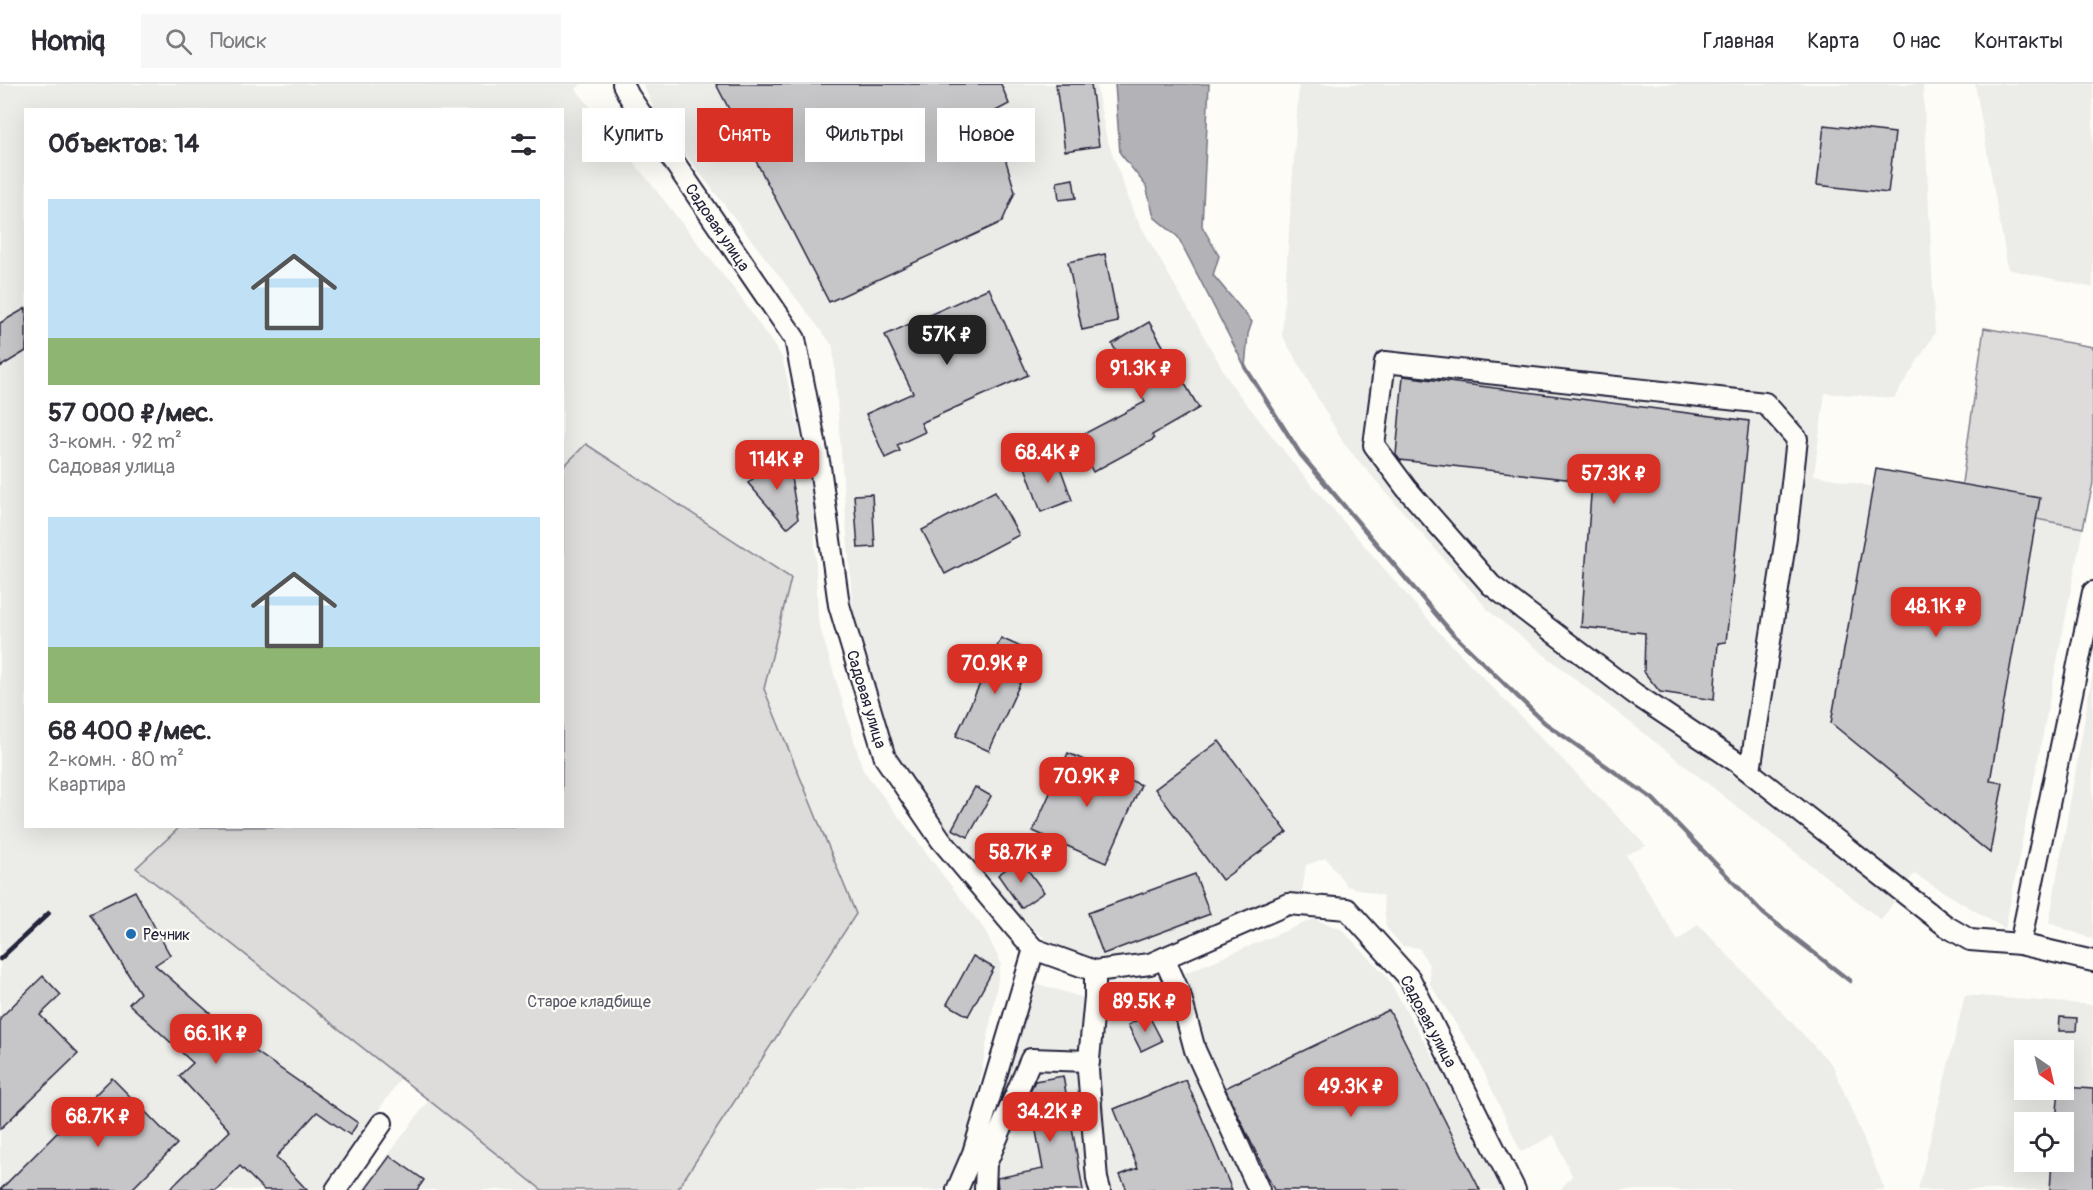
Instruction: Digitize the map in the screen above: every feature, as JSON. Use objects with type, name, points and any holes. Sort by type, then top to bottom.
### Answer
[{"type":"street","name":"Садовая улица","points":[[623,84],[795,339],[820,467],[839,606],[885,758],[941,840],[1035,949],[1095,971],[1149,964],[1288,904],[1347,909],[1410,979],[1515,1190]]},
{"type":"street","points":[[1750,771],[1786,537],[1797,439],[1764,403],[1385,362],[1374,445],[1406,488],[1491,585],[1635,694],[1750,771],[1946,926],[1970,940],[2020,944],[2093,961]]},
{"type":"street","points":[[2020,944],[2093,592]]},
{"type":"street","points":[[957,1190],[973,1153],[1035,949]]},
{"type":"street","points":[[1164,958],[1180,994],[1195,1050],[1259,1190]]},
{"type":"street","points":[[1095,971],[1089,1061],[1097,1179],[1100,1190]]},
{"type":"street","points":[[985,1190],[986,1164],[1031,1059],[1089,1061]]},
{"type":"street","points":[[336,1190],[382,1123]]},
{"type":"shaded area","points":[[0,84],[581,84],[576,89],[591,108],[582,108],[582,162],[634,162],[741,298],[782,357],[813,489],[818,621],[863,770],[984,929],[1001,963],[967,1153],[951,1190],[677,1190],[856,914],[764,689],[791,578],[587,444],[564,466],[564,108],[24,108],[24,828],[179,828],[137,868],[401,1078],[323,1190],[0,1190]]},
{"type":"shaded area","points":[[643,84],[1096,84],[1106,136],[1134,214],[1231,384],[1298,469],[1439,632],[1646,846],[1626,855],[1678,941],[1698,924],[1833,1066],[1885,1190],[1560,1190],[1572,1176],[1554,1135],[1521,1152],[1476,1055],[1430,984],[1429,965],[1419,948],[1402,946],[1386,927],[1383,896],[1347,886],[1326,858],[1306,865],[1302,892],[1124,973],[1082,969],[1020,918],[957,847],[885,741],[854,626],[833,346],[685,154],[685,108],[654,108]]},
{"type":"shaded area","points":[[1115,84],[1209,84],[1202,226],[1219,256],[1213,275],[1252,322],[1248,334],[1245,367],[1178,237],[1154,217],[1146,186],[1120,153]]},
{"type":"shaded area","points":[[1299,84],[1923,84],[1935,333],[1894,398],[1825,393],[1814,475],[2083,528],[2005,929],[1914,874],[1881,920],[1490,612],[1344,444],[1282,335]]},
{"type":"shaded area","points":[[1975,84],[2093,84],[2093,288],[2008,269]]},
{"type":"shaded area","points":[[2093,671],[2093,939],[2049,923]]},
{"type":"shaded area","points":[[1314,919],[1341,929],[1385,974],[1445,1077],[1504,1190],[966,1190],[1021,1032],[1031,982],[1101,1003],[1154,986]]},
{"type":"shaded area","points":[[1965,995],[2093,1005],[2093,1190],[1918,1190]]},
{"type":"shaded area","points":[[429,1100],[542,1190],[362,1190]]},
{"type":"green space","points":[[1984,328],[2093,347],[2093,483],[2083,528],[1959,504]]},
{"type":"green space","name":"Старое кладбище","points":[[586,444],[791,578],[764,689],[856,914],[677,1190],[542,1190],[136,868],[179,828],[564,828],[564,466]]},
{"type":"building","points":[[716,84],[1001,84],[1009,104],[1001,108],[937,108],[937,162],[1006,162],[1015,192],[1002,222],[829,302],[756,162],[793,162],[793,108],[728,108]]},
{"type":"building","points":[[1056,84],[1091,84],[1099,146],[1065,151]]},
{"type":"building","points":[[1824,125],[1895,133],[1888,193],[1817,185]]},
{"type":"building","points":[[1073,179],[1076,198],[1059,200],[1057,182]]},
{"type":"building","points":[[1105,254],[1118,322],[1082,330],[1068,262]]},
{"type":"building","points":[[989,288],[1028,375],[921,423],[925,432],[897,445],[900,451],[885,458],[866,414],[913,393],[885,335]]},
{"type":"building","points":[[24,309],[24,352],[0,367],[0,323]]},
{"type":"building","points":[[1149,322],[1199,408],[1152,435],[1154,439],[1093,472],[1076,438],[1145,402],[1112,344]]},
{"type":"building","points":[[1403,376],[1749,421],[1726,642],[1718,643],[1714,700],[1660,692],[1644,672],[1645,633],[1581,627],[1592,482],[1400,460],[1396,455]]},
{"type":"building","points":[[780,456],[789,466],[798,519],[787,528],[748,483]]},
{"type":"building","points":[[1056,456],[1072,500],[1041,512],[1025,467]]},
{"type":"building","points":[[1876,469],[2040,498],[1990,781],[2003,783],[1990,853],[1831,723]]},
{"type":"building","points":[[995,491],[1019,535],[945,574],[922,530]]},
{"type":"building","points":[[872,494],[875,547],[858,548],[854,495]]},
{"type":"building","points":[[1001,638],[1034,653],[989,751],[956,736]]},
{"type":"building","points":[[1219,741],[1287,832],[1222,880],[1155,789]]},
{"type":"building","points":[[1068,753],[1141,785],[1106,863],[1033,831]]},
{"type":"building","points":[[975,787],[991,796],[968,837],[952,829]]},
{"type":"building","points":[[1020,859],[1044,892],[1021,908],[998,875]]},
{"type":"building","points":[[1195,874],[1210,914],[1103,954],[1088,913]]},
{"type":"building","points":[[135,891],[170,955],[155,965],[245,1044],[358,1123],[350,1135],[317,1112],[276,1157],[307,1190],[264,1190],[240,1166],[216,1190],[169,1190],[230,1131],[179,1076],[193,1063],[129,1004],[140,993],[90,913]]},
{"type":"building","points":[[973,956],[994,968],[968,1016],[947,1004]]},
{"type":"building","points":[[43,976],[61,995],[40,1015],[78,1054],[0,1129],[0,1018]]},
{"type":"building","points":[[1389,1010],[1480,1190],[1274,1190],[1225,1088]]},
{"type":"building","points":[[1148,1014],[1162,1041],[1141,1051],[1128,1025]]},
{"type":"building","points":[[2060,1017],[2077,1018],[2076,1031],[2059,1031]]},
{"type":"building","points":[[1063,1076],[1083,1190],[998,1190],[997,1178],[1043,1169],[1029,1093],[1035,1081]]},
{"type":"building","points":[[112,1078],[177,1144],[131,1190],[0,1190]]},
{"type":"building","points":[[1186,1080],[1232,1190],[1127,1190],[1120,1175],[1138,1168],[1114,1109]]},
{"type":"building","points":[[2074,1088],[2093,1089],[2093,1190],[2050,1190],[2051,1172],[2074,1172],[2074,1112],[2057,1112],[2058,1100],[2074,1100]]},
{"type":"building","points":[[390,1156],[424,1180],[417,1190],[365,1190]]},
{"type":"waterway","points":[[1245,367],[1301,455],[1452,633],[1545,723],[1653,799],[1764,914],[1850,981]]},
{"type":"railway","points":[[0,959],[49,913]]},
{"type":"place","name":"Речник","points":[[131,934]]}]
